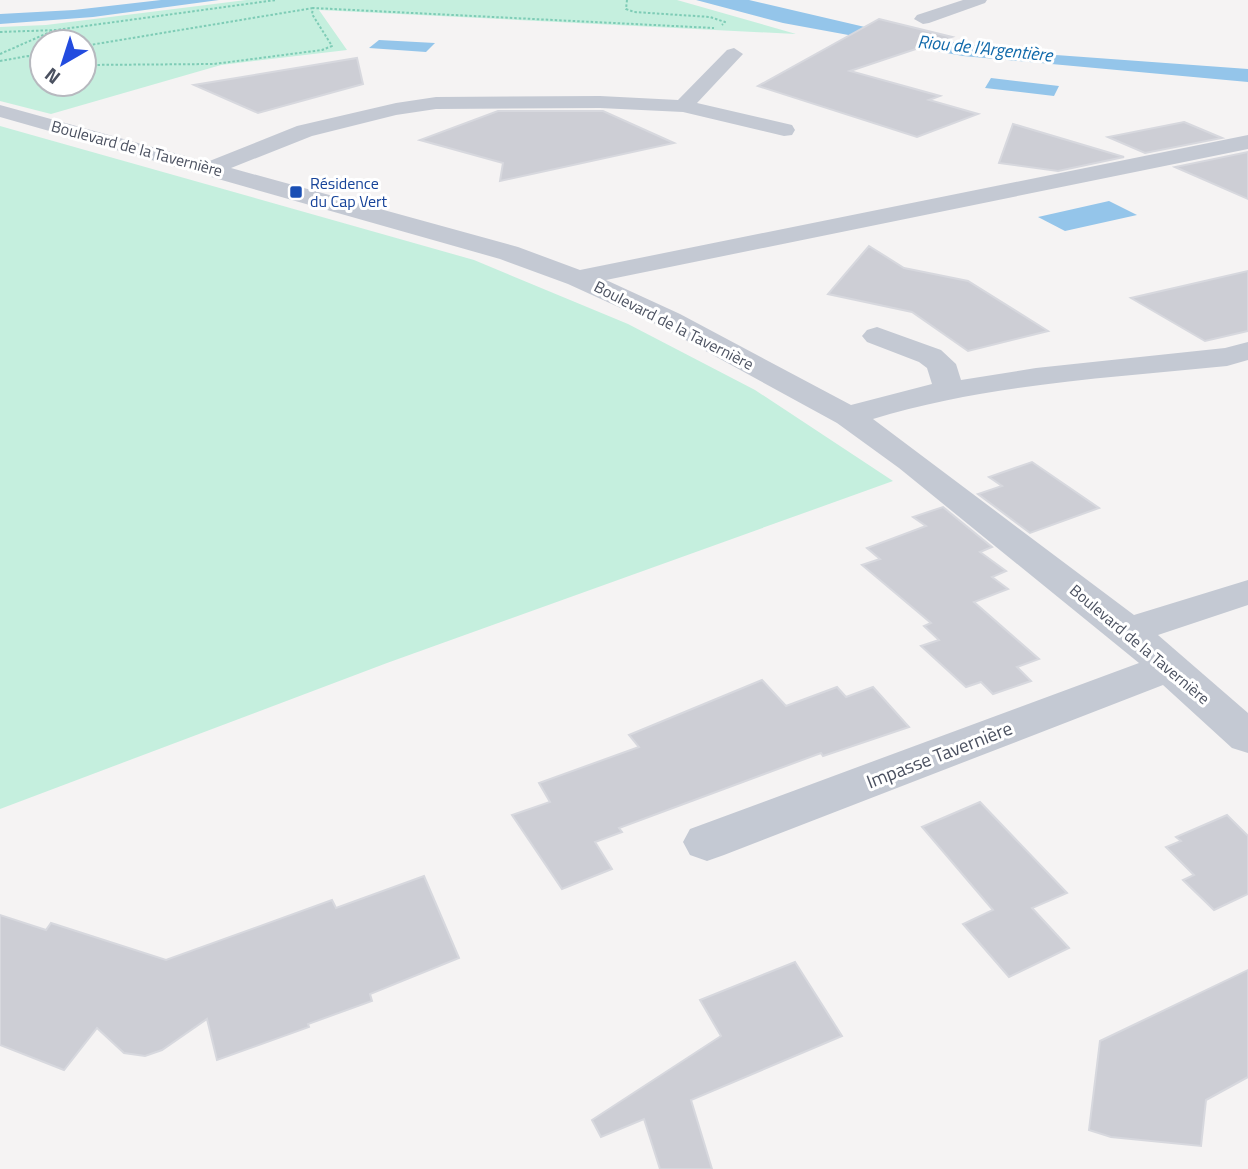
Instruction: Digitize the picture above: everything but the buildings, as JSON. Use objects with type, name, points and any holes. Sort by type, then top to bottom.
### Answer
[{"type":"street","points":[[923,19],[979,0]]},
{"type":"street","points":[[683,106],[734,54]]},
{"type":"street","points":[[211,168],[305,131],[396,109],[436,103],[600,102],[683,106],[784,130]]},
{"type":"street","name":"Boulevard de la Tavernière","points":[[0,111],[443,233],[578,278],[670,320],[848,416],[911,461],[1128,631],[1248,737]]},
{"type":"street","points":[[578,278],[1248,142]]},
{"type":"street","points":[[877,336],[930,356],[941,364],[949,391]]},
{"type":"street","points":[[848,416],[911,397],[1036,377],[1227,357],[1248,351]]},
{"type":"street","points":[[1128,631],[1248,592]]},
{"type":"street","name":"Impasse Tavernière","points":[[707,842],[1171,667]]},
{"type":"path","points":[[71,28],[276,0]]},
{"type":"path","points":[[98,45],[313,8],[704,28],[715,28],[725,22],[710,17],[634,12],[626,9],[627,0]]},
{"type":"path","points":[[98,65],[214,64],[322,50],[332,46],[312,14],[313,8]]},
{"type":"path","points":[[0,32],[28,31]]},
{"type":"path","points":[[0,54],[28,42]]},
{"type":"path","points":[[0,61],[28,56]]},
{"type":"green space","points":[[246,0],[677,0],[796,34],[319,10],[347,50],[221,65],[51,114],[0,101],[0,27],[46,25]]},
{"type":"green space","points":[[0,126],[474,260],[628,324],[755,390],[893,481],[387,663],[0,809]]},
{"type":"water","points":[[161,0],[219,0],[93,17],[0,24],[0,14],[74,10]]},
{"type":"water","name":"Riou de l'Argentière","points":[[696,0],[749,0],[882,31],[967,44],[1056,55],[1248,69],[1248,82],[963,56],[783,23]]},
{"type":"water","points":[[379,40],[435,43],[426,52],[369,48]]},
{"type":"water","points":[[991,78],[1059,86],[1054,96],[985,88]]},
{"type":"water","points":[[1109,201],[1137,215],[1065,231],[1038,217]]},
{"type":"place","name":"Résidence du Cap Vert","points":[[296,192]]}]
